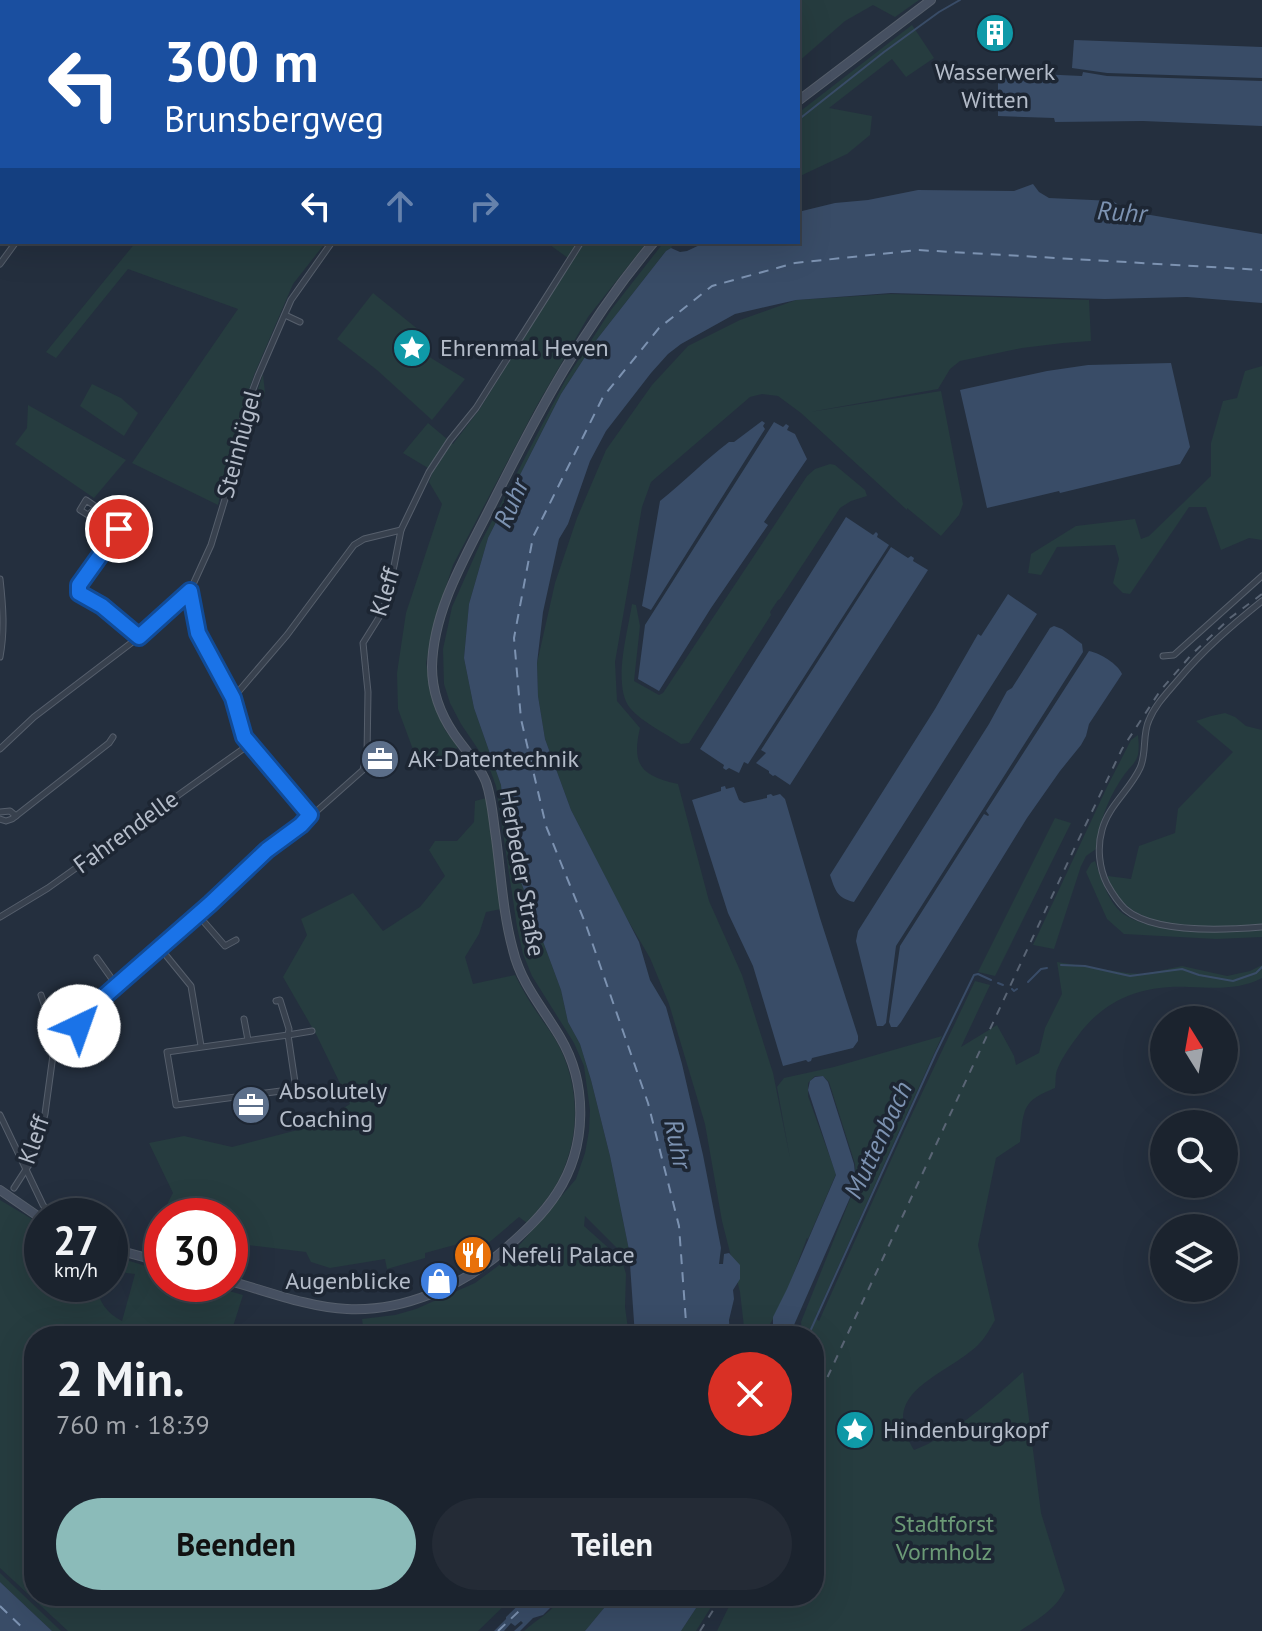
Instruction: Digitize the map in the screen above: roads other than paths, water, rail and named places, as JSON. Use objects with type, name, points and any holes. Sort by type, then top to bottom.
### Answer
[{"type":"main road","points":[[800,99],[931,0]]},
{"type":"main road","name":"Herbeder Straße","points":[[248,1286],[333,1308],[373,1309],[406,1303],[452,1284],[499,1254],[545,1210],[566,1178],[574,1158],[580,1126],[580,1098],[574,1070],[560,1037],[534,1000],[515,960],[486,781],[446,721],[434,686],[432,663],[437,630],[456,576],[535,418],[609,299],[652,244]]},
{"type":"main road","points":[[0,1190],[24,1207]]},
{"type":"street","points":[[0,264],[15,244]]},
{"type":"street","name":"Steinhügel","points":[[0,749],[34,717],[139,637],[190,591],[211,545],[246,408],[291,300],[331,244]]},
{"type":"street","name":"Kleff","points":[[14,1188],[32,1160],[45,1114],[57,1043],[267,850],[360,774],[365,765],[368,692],[363,643],[383,611],[401,530],[429,472],[476,408],[580,244]]},
{"type":"street","points":[[285,315],[300,322]]},
{"type":"street","points":[[97,507],[117,521],[119,529],[79,585],[78,591],[102,606],[139,637]]},
{"type":"street","points":[[233,698],[287,635],[354,545],[364,539],[401,530]]},
{"type":"street","points":[[1163,656],[1174,655],[1262,576]]},
{"type":"street","points":[[0,579],[4,615],[0,657]]},
{"type":"street","points":[[190,591],[198,633],[233,698],[244,737],[310,815]]},
{"type":"street","points":[[1262,601],[1200,654],[1151,716],[1146,729],[1142,764],[1105,821],[1099,852],[1103,873],[1112,892],[1125,909],[1137,916],[1174,926],[1202,929],[1262,927]]},
{"type":"street","points":[[0,819],[6,821],[16,816],[113,737]]},
{"type":"street","name":"Fahrendelle","points":[[0,917],[48,888],[250,744]]},
{"type":"street","points":[[0,812],[10,811],[16,816]]},
{"type":"street","points":[[198,915],[225,946],[236,940]]},
{"type":"street","points":[[160,948],[191,986],[201,1046]]},
{"type":"street","points":[[97,958],[117,986]]},
{"type":"street","name":"Kleff","points":[[41,995],[57,1043]]},
{"type":"street","points":[[276,1001],[280,1000],[289,1029],[288,1035],[296,1089],[176,1105],[167,1052],[201,1046],[288,1035],[312,1031]]},
{"type":"street","points":[[244,1019],[248,1040]]},
{"type":"street","points":[[0,1115],[40,1198]]},
{"type":"water","points":[[1074,40],[1262,47],[1262,78],[1107,73],[1072,68]]},
{"type":"water","points":[[1083,72],[1107,76],[1262,81],[1262,126],[1143,121],[1055,122],[1054,118],[998,116],[998,82],[1016,73],[1082,76]]},
{"type":"water","name":"Ruhr","points":[[1033,184],[1049,198],[1113,201],[1127,211],[1262,234],[1262,303],[1187,297],[1105,299],[891,293],[796,300],[735,314],[681,344],[651,373],[606,431],[590,461],[568,524],[559,539],[543,612],[537,663],[538,696],[545,739],[571,810],[639,942],[650,980],[666,1007],[703,1155],[721,1248],[719,1264],[723,1264],[724,1254],[729,1253],[740,1265],[740,1279],[733,1290],[729,1326],[634,1326],[629,1250],[591,1080],[518,874],[505,829],[501,785],[474,708],[464,658],[469,604],[488,538],[561,394],[594,343],[666,251],[671,248],[687,251],[702,244],[800,244],[800,212],[835,203],[918,190],[1014,191]]},
{"type":"water","points":[[1171,363],[1190,447],[1180,464],[987,508],[960,390],[1088,365]]},
{"type":"water","points":[[762,421],[765,429],[651,610],[642,606],[660,501],[720,449]]},
{"type":"water","points":[[774,422],[783,427],[786,424],[789,426],[787,430],[795,434],[807,459],[764,522],[768,525],[659,691],[638,679],[645,625]]},
{"type":"water","points":[[846,517],[873,535],[876,532],[877,537],[889,545],[748,764],[744,762],[739,773],[729,768],[726,770],[724,765],[700,749]]},
{"type":"water","points":[[891,547],[908,558],[911,556],[913,561],[928,570],[790,785],[756,763],[766,753],[761,750]]},
{"type":"water","points":[[1008,594],[1037,614],[854,902],[840,896],[830,875],[935,709],[978,634],[981,636]]},
{"type":"water","points":[[1054,626],[1082,644],[1083,652],[896,946],[886,1023],[877,1026],[856,941],[858,931],[1007,691]]},
{"type":"water","points":[[1089,651],[1117,666],[1122,674],[1089,724],[1081,745],[1027,818],[901,1022],[897,1027],[891,1027],[889,1022],[900,946],[984,814],[989,815],[986,811]]},
{"type":"water","points":[[725,786],[726,789],[734,787],[739,800],[744,803],[767,798],[771,794],[780,794],[785,799],[858,1036],[853,1048],[783,1066],[753,966],[728,913],[692,800],[721,791],[721,787]]},
{"type":"water","points":[[823,1076],[828,1082],[854,1164],[856,1184],[794,1325],[775,1326],[773,1317],[836,1175],[808,1090],[810,1081]]},
{"type":"water","points":[[0,1582],[52,1631],[0,1631]]},
{"type":"water","points":[[518,1606],[552,1606],[520,1631],[514,1631],[523,1623],[521,1621],[515,1626],[511,1623],[504,1631],[494,1631]]},
{"type":"water","points":[[606,1606],[697,1606],[681,1631],[585,1631]]},
{"type":"waterway","points":[[800,118],[884,52],[960,0]]},
{"type":"waterway","name":"Muttenbach","points":[[1061,965],[1085,966],[1130,976],[1182,969],[1233,981],[1256,973],[1262,967]]},
{"type":"waterway","name":"Muttenbach","points":[[1028,982],[1041,969],[1047,968]]},
{"type":"waterway","name":"Muttenbach","points":[[813,1326],[974,975],[991,980]]},
{"type":"waterway","name":"Muttenbach","points":[[998,983],[1003,985]]},
{"type":"waterway","name":"Muttenbach","points":[[1012,989],[1017,989]]},
{"type":"railway","points":[[824,1385],[1122,749],[1160,691],[1192,654],[1230,618],[1262,594]]},
{"type":"railway","points":[[700,1631],[716,1606]]},
{"type":"place","name":"Wasserwerk Witten","points":[[995,33]]},
{"type":"place","name":"Ehrenmal Heven","points":[[412,348]]},
{"type":"place","name":"AK-Datentechnik","points":[[380,759]]},
{"type":"place","name":"Absolutely Coaching","points":[[251,1105]]},
{"type":"place","name":"Nefeli Palace","points":[[473,1255]]},
{"type":"place","name":"Augenblicke","points":[[439,1281]]},
{"type":"place","name":"Hindenburgkopf","points":[[855,1430]]},
{"type":"park label","name":"Stadtforst Vormholz","points":[[944,1538]]}]
